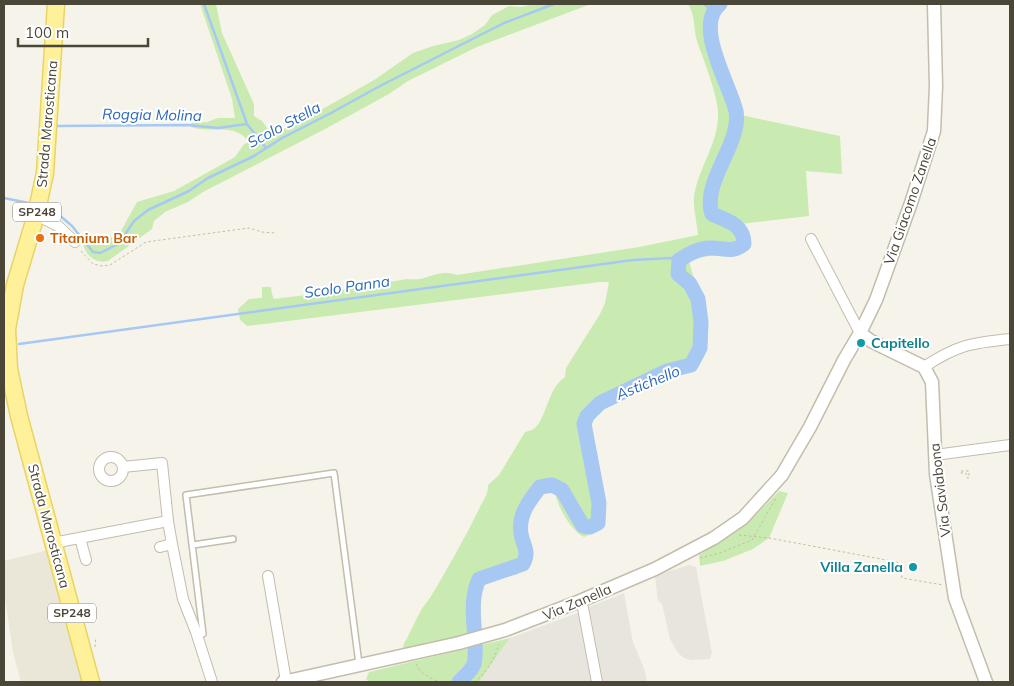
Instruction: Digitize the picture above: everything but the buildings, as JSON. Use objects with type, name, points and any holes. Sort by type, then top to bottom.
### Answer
[{"type":"main road","name":"Strada Marosticana","points":[[56,4],[47,160],[36,215],[10,306],[7,328],[6,368],[91,682]]},
{"type":"street","name":"Via Giacomo Zanella","points":[[655,569],[687,553],[743,518],[782,475],[810,428],[844,360],[860,333],[876,300],[894,251],[934,131],[936,86],[934,4]]},
{"type":"street","points":[[36,215],[58,226],[75,242]]},
{"type":"street","points":[[811,239],[860,333],[871,341],[924,367],[939,357],[974,342],[1010,339]]},
{"type":"street","name":"Via Saviabona","points":[[924,367],[932,382],[936,474],[955,598],[986,682]]},
{"type":"street","points":[[935,455],[1010,445]]},
{"type":"street","points":[[123,467],[162,463],[168,521],[184,600],[212,682]]},
{"type":"street","points":[[53,543],[168,521]]},
{"type":"street","points":[[80,538],[86,560]]},
{"type":"street","points":[[160,547],[172,544]]},
{"type":"street","name":"Via Zanella","points":[[285,682],[501,632],[655,569]]},
{"type":"street","points":[[268,576],[285,682]]},
{"type":"street","points":[[580,601],[583,608],[596,682]]},
{"type":"lane","points":[[197,636],[203,634],[186,495],[334,473],[359,665]]},
{"type":"lane","points":[[193,545],[233,539]]},
{"type":"path","points":[[75,242],[81,252],[93,264],[102,266],[110,265],[146,242],[244,229],[275,233]]},
{"type":"path","points":[[693,560],[745,544],[753,538],[777,496]]},
{"type":"path","points":[[723,532],[753,538],[769,538],[897,562],[900,566],[902,578],[950,586]]},
{"type":"path","points":[[474,682],[484,672],[498,650],[501,638],[508,635],[501,632]]},
{"type":"path","points":[[414,660],[417,668],[429,678],[440,682]]},
{"type":"shaded area","points":[[48,550],[83,682],[21,682],[13,652],[4,592],[4,561]]},
{"type":"shaded area","points":[[689,565],[696,567],[712,653],[710,659],[691,660],[684,658],[678,653],[670,639],[662,604],[658,601],[655,577]]},
{"type":"shaded area","points":[[624,593],[633,642],[645,671],[647,682],[600,682],[588,615],[589,607]]},
{"type":"shaded area","points":[[580,612],[591,682],[479,682],[510,638]]},
{"type":"green space","points":[[200,4],[216,4],[222,33],[254,104],[254,116],[262,121],[272,134],[310,116],[374,80],[413,53],[459,40],[472,34],[485,25],[492,15],[509,6],[591,4],[477,47],[408,81],[389,94],[327,128],[203,192],[188,202],[165,212],[154,221],[152,229],[108,261],[96,260],[84,248],[83,244],[88,234],[117,238],[137,202],[174,191],[235,157],[244,144],[249,142],[237,132],[230,130],[191,127],[191,123],[207,122],[218,118],[235,118],[232,99]]},
{"type":"green space","points":[[688,4],[724,4],[715,14],[716,43],[732,98],[741,115],[840,136],[842,174],[806,171],[809,216],[741,224],[747,250],[689,261],[693,275],[704,297],[707,314],[705,343],[698,362],[692,370],[665,376],[614,398],[593,414],[590,419],[597,453],[604,512],[602,522],[595,532],[584,537],[574,530],[559,505],[555,493],[544,489],[533,506],[525,527],[529,564],[516,575],[505,575],[487,581],[480,591],[481,632],[403,649],[404,643],[421,611],[467,532],[486,495],[488,485],[499,475],[525,432],[532,430],[541,420],[554,389],[565,377],[566,368],[600,314],[605,303],[609,282],[247,326],[240,320],[238,309],[249,299],[262,298],[262,287],[271,287],[274,299],[407,279],[420,279],[448,273],[457,275],[639,247],[698,235],[694,197],[696,186],[715,135],[718,113],[713,88],[696,39],[692,13]]},
{"type":"green space","points":[[779,491],[788,493],[769,538],[753,549],[723,561],[700,566],[699,555],[748,523]]},
{"type":"green space","points":[[510,638],[479,682],[369,682],[366,679],[369,672]]},
{"type":"waterway","points":[[204,4],[247,124],[266,148]]},
{"type":"waterway","name":"Scolo Stella","points":[[49,208],[72,226],[93,252],[100,253],[116,245],[134,221],[148,210],[189,191],[208,178],[254,156],[282,138],[504,23],[554,4]]},
{"type":"waterway","name":"Scolo Stella","points":[[704,4],[713,11]]},
{"type":"waterway","name":"Astichello","points":[[459,682],[471,669],[475,661],[474,594],[479,579],[523,564],[526,552],[521,534],[521,521],[528,503],[540,487],[552,485],[562,490],[583,526],[590,527],[598,523],[599,503],[584,424],[587,416],[600,403],[667,371],[691,365],[700,348],[701,322],[698,299],[690,284],[678,274],[679,260],[705,248],[736,249],[744,244],[741,232],[734,224],[712,214],[710,202],[716,176],[733,136],[736,123],[736,111],[716,56],[710,26],[713,14],[720,4]]},
{"type":"waterway","name":"Roggia Molina","points":[[57,126],[188,125],[218,128],[247,124]]},
{"type":"waterway","name":"Scolo Stella","points":[[4,198],[29,203]]},
{"type":"waterway","name":"Scolo Panna","points":[[19,344],[633,260],[671,258],[679,260]]},
{"type":"place","name":"Titanium Bar","points":[[40,238]]},
{"type":"place","name":"Capitello","points":[[861,343]]},
{"type":"place","name":"Villa Zanella","points":[[913,567]]}]
